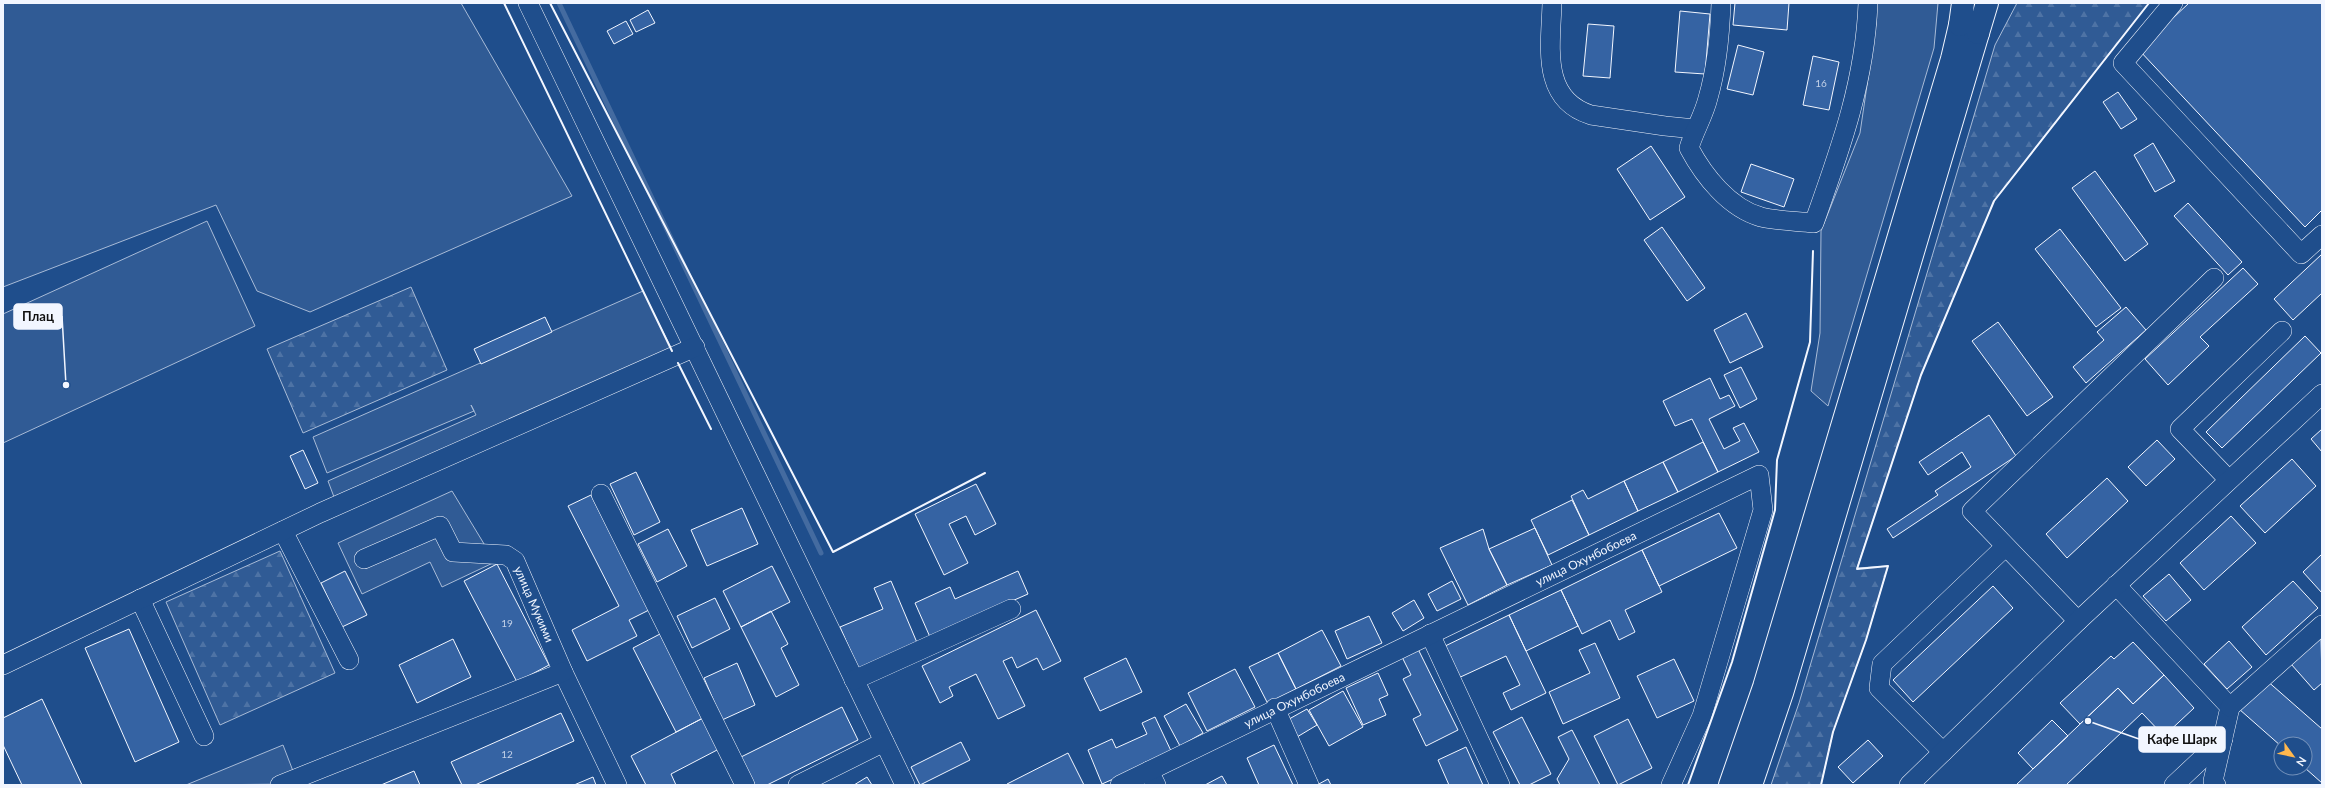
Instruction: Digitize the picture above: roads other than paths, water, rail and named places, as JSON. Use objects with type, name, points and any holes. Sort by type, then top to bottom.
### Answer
[{"type":"main road","points":[[1751,785],[1784,686],[1969,29],[1963,3]]},
{"type":"main road","points":[[1730,785],[1764,687],[1952,59],[1969,29],[1987,3]]},
{"type":"street","points":[[528,3],[696,347],[905,785]]},
{"type":"street","points":[[1552,3],[1550,51],[1552,73],[1555,83],[1567,102],[1580,111],[1591,115],[1665,126],[1695,128]]},
{"type":"street","points":[[1721,3],[1716,67],[1708,100],[1695,128],[1689,148],[1700,167],[1732,202],[1761,217],[1814,223],[1846,135],[1865,45],[1868,3]]},
{"type":"street","points":[[2174,3],[2123,63],[2301,254],[2322,235]]},
{"type":"street","points":[[2078,621],[1972,512],[2214,278]]},
{"type":"street","points":[[2229,480],[2180,430],[2282,331]]},
{"type":"street","points":[[3,664],[283,531],[696,347]]},
{"type":"street","points":[[1909,785],[2116,585],[2322,394]]},
{"type":"street","name":"улица Охунбобоева","points":[[1120,785],[1152,778],[1275,708],[1760,475],[1763,510],[1702,716],[1671,785]]},
{"type":"street","points":[[601,494],[746,785]]},
{"type":"street","name":"улица Мукими","points":[[364,559],[440,526],[454,552],[506,555],[515,561],[563,672],[618,785]]},
{"type":"street","points":[[283,531],[349,660]]},
{"type":"street","points":[[1943,752],[1879,688],[1882,664],[2005,547]]},
{"type":"street","points":[[2116,585],[2230,707]]},
{"type":"street","points":[[140,599],[204,736]]},
{"type":"street","points":[[854,680],[1011,609]]},
{"type":"street","points":[[2216,785],[2213,781],[2230,707],[2322,625]]},
{"type":"street","points":[[1430,634],[1500,785]]},
{"type":"street","points":[[280,785],[563,672]]},
{"type":"street","points":[[1275,708],[1310,785]]},
{"type":"street","points":[[2174,785],[2223,739]]},
{"type":"street","points":[[798,785],[884,742]]},
{"type":"waterway","points":[[559,3],[821,553]]},
{"type":"place","name":"Плац","points":[[66,385]]},
{"type":"place","name":"Кафе Шарк","points":[[2088,721]]}]
